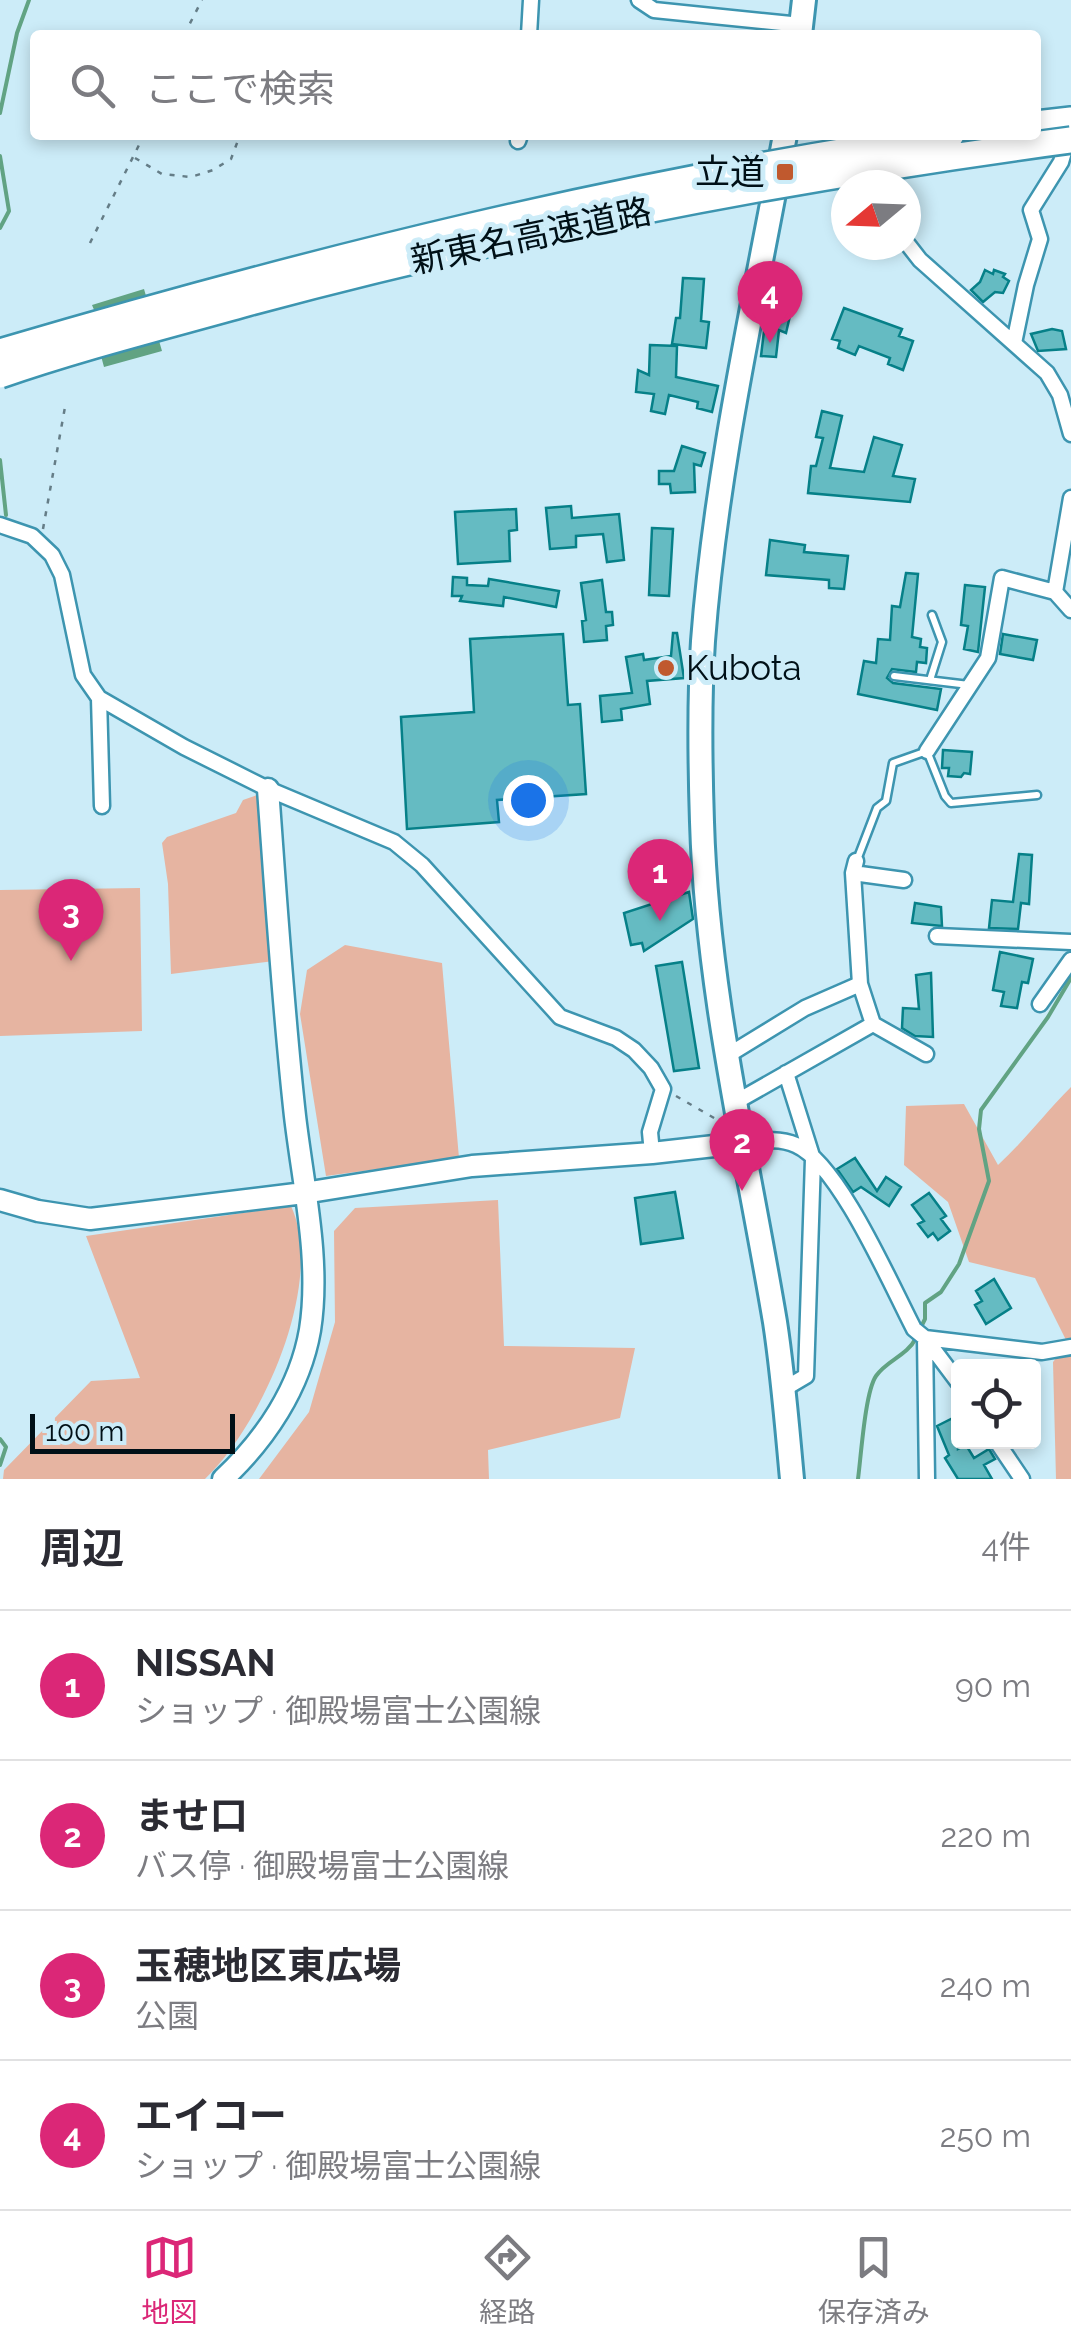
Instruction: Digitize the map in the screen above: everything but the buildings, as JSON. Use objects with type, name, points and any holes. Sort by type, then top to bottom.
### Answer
[{"type":"highway","points":[[1041,123],[1071,120]]},
{"type":"highway","name":"新東名高速道路","points":[[0,352],[175,301],[440,233],[680,181],[922,140]]},
{"type":"highway","name":"新東名高速道路","points":[[0,375],[305,288],[572,224],[825,176],[1071,140]]},
{"type":"main road","points":[[801,30],[804,0]]},
{"type":"main road","points":[[783,140],[714,536],[703,644],[702,824],[713,972],[784,1389],[792,1479]]},
{"type":"street","points":[[528,30],[531,0]]},
{"type":"street","points":[[639,0],[654,10],[801,30]]},
{"type":"street","points":[[1014,343],[1040,239],[1031,210],[1061,162],[1071,128]]},
{"type":"street","points":[[877,140],[882,170]]},
{"type":"street","points":[[920,260],[1047,373],[1060,395],[1071,434]]},
{"type":"street","points":[[1055,592],[1071,498]]},
{"type":"street","points":[[0,525],[32,536],[52,556],[62,575],[83,675],[99,698],[268,789],[394,842],[422,865],[560,1017],[616,1038],[634,1050],[652,1068],[663,1089],[650,1132],[652,1154]]},
{"type":"street","points":[[927,750],[988,658],[1002,578],[1055,592],[1071,610]]},
{"type":"street","points":[[99,698],[102,806]]},
{"type":"street","points":[[223,1479],[267,1433],[294,1380],[310,1332],[313,1280],[287,1034],[268,789]]},
{"type":"street","points":[[904,880],[855,867],[860,984],[873,1024],[926,1054]]},
{"type":"street","points":[[937,936],[1071,942]]},
{"type":"street","points":[[1040,1004],[1071,960]]},
{"type":"street","points":[[725,1057],[804,1008],[860,984]]},
{"type":"street","points":[[734,1103],[873,1024]]},
{"type":"street","points":[[784,1389],[806,1376],[814,1158],[786,1074]]},
{"type":"street","points":[[0,1200],[90,1219],[472,1166],[652,1154],[740,1138],[780,1139],[801,1147],[814,1158],[843,1195],[914,1329],[951,1373]]},
{"type":"street","points":[[925,1338],[1042,1352],[1071,1347]]},
{"type":"street","points":[[925,1338],[926,1479]]},
{"type":"street","points":[[1003,1449],[1022,1479]]},
{"type":"lane","points":[[930,680],[942,642],[932,615]]},
{"type":"lane","points":[[894,676],[970,686]]},
{"type":"lane","points":[[855,867],[877,808],[886,801],[892,763],[927,750],[944,796],[952,802],[1037,795]]},
{"type":"path","points":[[187,30],[202,0]]},
{"type":"path","points":[[90,242],[142,140]]},
{"type":"path","points":[[135,158],[162,174],[191,176],[213,170],[231,158],[238,140]]},
{"type":"path","points":[[40,545],[65,407]]},
{"type":"path","points":[[663,1089],[740,1138]]},
{"type":"shaded area","points":[[144,289],[162,351],[104,367],[91,319],[97,317],[92,305]]},
{"type":"shaded area","points":[[260,794],[274,961],[171,974],[168,884],[162,843],[167,837],[236,813],[243,800]]},
{"type":"shaded area","points":[[140,888],[142,1031],[0,1036],[0,890]]},
{"type":"shaded area","points":[[345,945],[442,963],[459,1158],[326,1176],[300,1014],[307,970]]},
{"type":"shaded area","points":[[1071,1087],[1071,1479],[1056,1479],[1053,1362],[1068,1344],[1035,1278],[969,1262],[948,1202],[904,1165],[906,1106],[964,1104],[998,1165]]},
{"type":"shaded area","points":[[498,1200],[504,1346],[635,1348],[620,1418],[488,1450],[489,1479],[259,1479],[309,1412],[335,1322],[334,1231],[355,1208]]},
{"type":"shaded area","points":[[291,1206],[300,1237],[300,1273],[282,1351],[247,1424],[205,1479],[3,1479],[4,1470],[91,1381],[140,1378],[86,1236]]},
{"type":"waterway","points":[[0,113],[17,33],[29,0]]},
{"type":"waterway","points":[[0,156],[9,211],[0,228]]},
{"type":"waterway","points":[[0,460],[6,515]]},
{"type":"waterway","points":[[920,1329],[925,1319],[925,1303],[941,1292],[959,1264],[989,1181],[979,1129],[981,1110],[1071,978]]},
{"type":"waterway","points":[[858,1479],[872,1384],[916,1338]]},
{"type":"waterway","points":[[0,1439],[6,1447],[0,1465]]},
{"type":"place","name":"立道","points":[[785,172]]},
{"type":"place","name":"エイコー","points":[[770,343]]},
{"type":"place","name":"Kubota","points":[[666,668]]},
{"type":"place","name":"NISSAN","points":[[660,921]]},
{"type":"place","name":"玉穂地区東広場","points":[[71,961]]},
{"type":"place","name":"ませ口","points":[[742,1191]]}]
